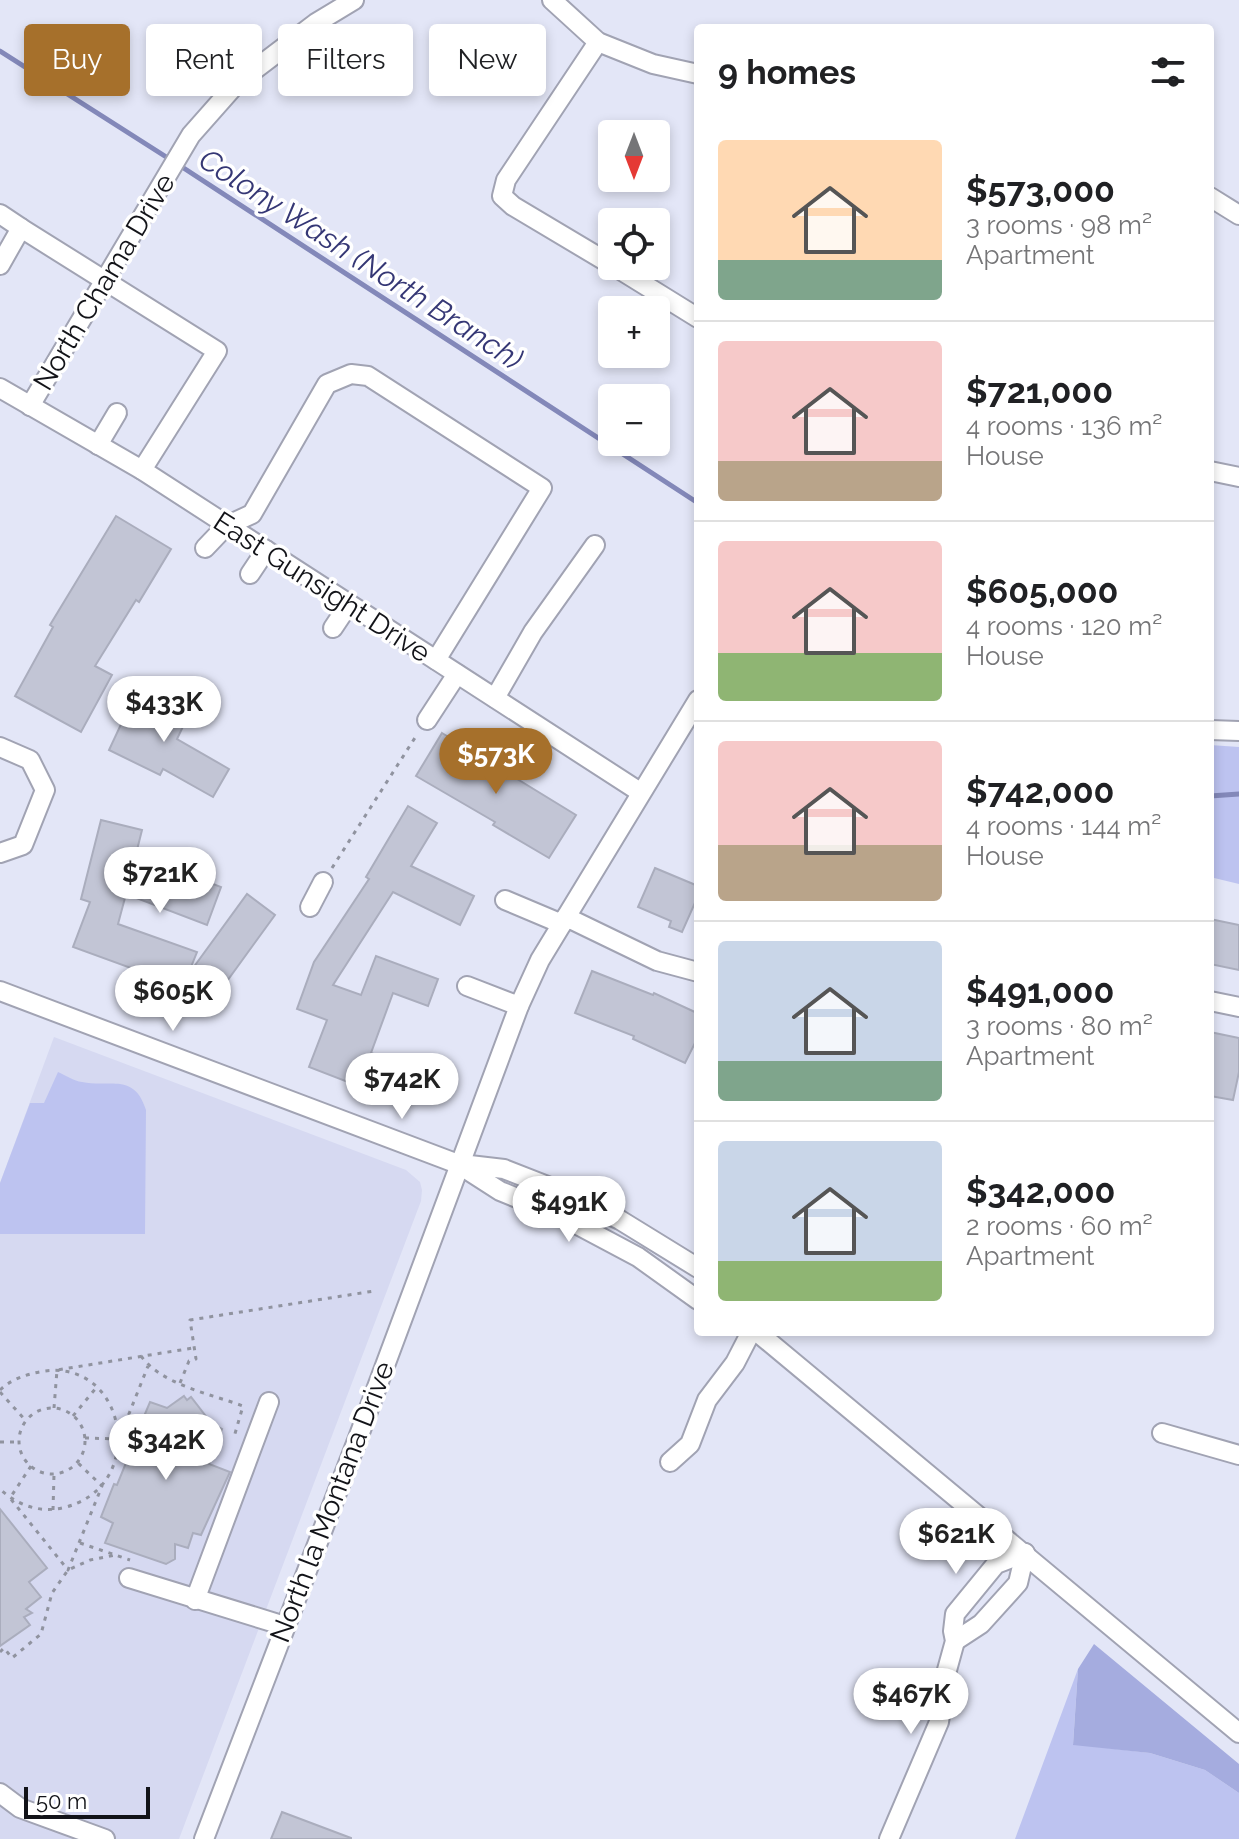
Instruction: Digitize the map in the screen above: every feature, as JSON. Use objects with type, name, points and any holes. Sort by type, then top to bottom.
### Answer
[{"type":"street","name":"North Chama Drive","points":[[30,406],[191,135],[237,83],[316,23],[354,0]]},
{"type":"street","points":[[552,0],[598,42],[653,64],[694,73]]},
{"type":"street","points":[[598,42],[506,180],[502,196],[513,206],[598,257]]},
{"type":"street","points":[[1214,199],[1239,215]]},
{"type":"street","points":[[0,214],[217,351],[142,470]]},
{"type":"street","points":[[0,265],[21,228]]},
{"type":"street","points":[[636,280],[694,316]]},
{"type":"street","points":[[205,548],[226,526],[252,514],[327,384],[351,374],[368,376],[542,488],[436,660]]},
{"type":"street","name":"East Gunsight Drive","points":[[0,388],[142,470],[640,792]]},
{"type":"street","points":[[98,445],[117,413]]},
{"type":"street","points":[[1214,472],[1239,477]]},
{"type":"street","points":[[495,698],[533,632],[595,545]]},
{"type":"street","points":[[250,574],[266,550]]},
{"type":"street","points":[[333,628],[349,604]]},
{"type":"street","points":[[427,720],[457,674]]},
{"type":"street","points":[[458,1164],[540,960],[694,706]]},
{"type":"street","points":[[1214,730],[1239,731]]},
{"type":"street","points":[[0,747],[30,760],[45,790],[23,845],[0,853]]},
{"type":"street","points":[[310,907],[323,882]]},
{"type":"street","points":[[505,900],[564,921],[657,961],[694,971]]},
{"type":"street","points":[[467,986],[519,1006]]},
{"type":"street","points":[[0,991],[458,1164],[500,1191],[559,1215],[638,1257],[694,1297]]},
{"type":"street","points":[[1214,1002],[1239,1007]]},
{"type":"street","points":[[458,1164],[504,1169],[560,1191],[620,1220],[694,1266]]},
{"type":"street","name":"North la Montana Drive","points":[[204,1839],[458,1164]]},
{"type":"street","points":[[670,1462],[690,1444],[707,1400],[752,1336]]},
{"type":"street","points":[[759,1336],[842,1401],[897,1451],[1025,1553],[1239,1733]]},
{"type":"street","points":[[195,1600],[269,1402]]},
{"type":"street","points":[[1162,1433],[1239,1455]]},
{"type":"street","points":[[889,1839],[939,1722],[955,1641],[955,1614],[996,1564],[1025,1553]]},
{"type":"street","points":[[955,1641],[981,1624],[1018,1583],[1025,1553]]},
{"type":"street","points":[[136,1571],[195,1600],[285,1626]]},
{"type":"street","points":[[970,1593],[993,1611]]},
{"type":"street","points":[[0,1793],[20,1808],[105,1839]]},
{"type":"path","points":[[323,882],[427,720]]},
{"type":"path","points":[[180,1383],[189,1361],[196,1359],[190,1320],[374,1291]]},
{"type":"path","points":[[26,1421],[0,1391],[10,1381],[30,1373],[194,1348]]},
{"type":"path","points":[[141,1356],[148,1365],[180,1383],[243,1406],[234,1437]]},
{"type":"path","points":[[0,1652],[4,1648],[12,1658],[41,1634],[52,1593],[68,1570],[117,1457],[119,1439],[148,1365]]},
{"type":"path","points":[[57,1370],[81,1377],[96,1388],[114,1412],[119,1439]]},
{"type":"path","points":[[54,1408],[57,1370]]},
{"type":"path","points":[[73,1416],[96,1388]]},
{"type":"path","points":[[54,1408],[73,1416],[85,1438],[84,1449],[77,1462],[64,1472],[54,1474],[43,1473],[31,1466],[21,1452],[19,1442],[26,1421],[34,1413],[54,1408]]},
{"type":"path","points":[[85,1438],[119,1439]]},
{"type":"path","points":[[0,1442],[19,1442]]},
{"type":"path","points":[[77,1462],[102,1486]]},
{"type":"path","points":[[10,1498],[31,1466]]},
{"type":"path","points":[[53,1510],[54,1474]]},
{"type":"path","points":[[10,1498],[31,1507],[53,1510],[74,1505],[102,1486]]},
{"type":"path","points":[[0,1489],[68,1570]]},
{"type":"path","points":[[80,1543],[116,1555],[136,1571]]},
{"type":"path","points":[[68,1570],[90,1560],[116,1555]]},
{"type":"shaded area","points":[[1214,745],[1239,747],[1239,884],[1214,878]]},
{"type":"shaded area","points":[[54,1037],[406,1170],[420,1182],[422,1190],[421,1201],[179,1839],[0,1839],[0,1183]]},
{"type":"shaded area","points":[[58,1072],[79,1081],[128,1086],[141,1098],[146,1110],[145,1234],[0,1234],[0,1183],[30,1103],[44,1103]]},
{"type":"shaded area","points":[[1094,1644],[1239,1764],[1239,1793],[1205,1770],[1150,1753],[1073,1745],[1078,1669]]},
{"type":"shaded area","points":[[1078,1669],[1073,1744],[1150,1753],[1205,1770],[1239,1793],[1239,1839],[1015,1839]]},
{"type":"building","points":[[116,516],[171,549],[95,666],[112,675],[81,732],[15,696],[53,627],[50,625]]},
{"type":"building","points":[[137,690],[189,714],[177,739],[229,769],[213,797],[163,769],[160,775],[109,750]]},
{"type":"building","points":[[442,733],[576,815],[549,858],[416,776]]},
{"type":"building","points":[[408,806],[437,823],[411,866],[474,896],[460,925],[393,892],[333,985],[361,995],[376,956],[438,979],[428,1006],[393,993],[371,1053],[423,1073],[410,1106],[309,1067],[327,1020],[297,1009],[314,962],[369,879],[366,877]]},
{"type":"building","points":[[101,820],[142,830],[136,854],[221,887],[207,925],[126,894],[118,924],[197,952],[191,967],[247,894],[275,915],[214,999],[176,972],[172,983],[73,947],[90,902],[81,899]]},
{"type":"building","points":[[655,868],[694,884],[694,905],[682,932],[669,927],[671,921],[638,907]]},
{"type":"building","points":[[1214,920],[1239,925],[1239,970],[1214,965]]},
{"type":"building","points":[[592,971],[654,993],[694,1012],[694,1045],[685,1063],[633,1039],[634,1036],[575,1013]]},
{"type":"building","points":[[1214,1033],[1239,1038],[1239,1072],[1233,1100],[1214,1097]]},
{"type":"building","points":[[184,1396],[187,1400],[191,1397],[212,1424],[222,1429],[209,1464],[230,1472],[201,1535],[193,1533],[188,1548],[175,1544],[175,1559],[166,1564],[105,1543],[113,1523],[101,1517],[128,1458],[120,1454],[130,1431],[137,1433],[150,1402],[167,1408]]},
{"type":"building","points":[[0,1509],[47,1568],[29,1582],[41,1597],[26,1609],[32,1613],[24,1617],[30,1625],[0,1646]]},
{"type":"building","points":[[282,1812],[351,1838],[351,1839],[271,1839]]},
{"type":"waterway","name":"Colony Wash (North Branch)","points":[[0,51],[171,160]]},
{"type":"waterway","name":"Colony Wash (North Branch)","points":[[179,165],[694,500]]},
{"type":"waterway","name":"Colony Wash (North Branch)","points":[[1214,796],[1239,794]]}]
